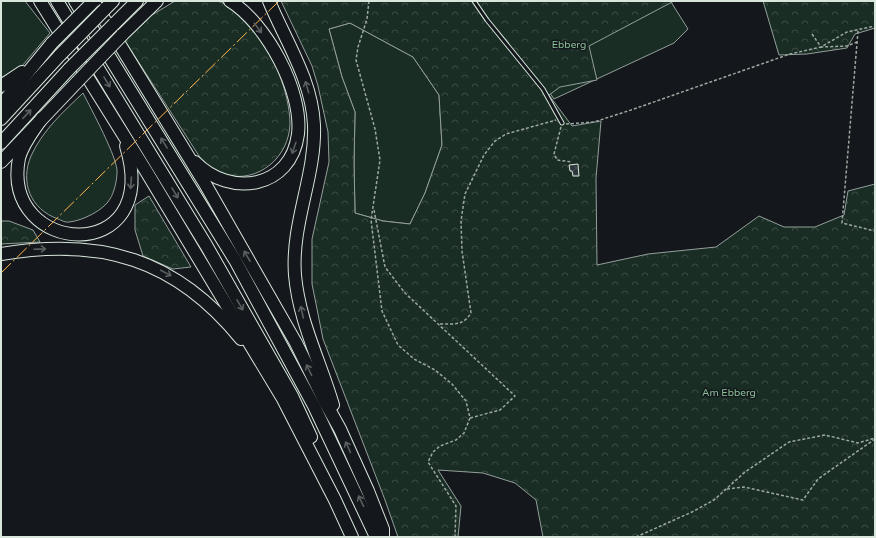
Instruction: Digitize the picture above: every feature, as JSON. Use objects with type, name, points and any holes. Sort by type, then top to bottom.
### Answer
[{"type":"highway","points":[[40,1],[121,131],[283,399],[335,500],[352,537]]},
{"type":"highway","points":[[57,1],[175,192],[288,389],[358,537]]},
{"type":"highway","points":[[75,1],[235,260],[314,406],[376,537]]},
{"type":"highway","points":[[1,105],[38,58],[93,1],[168,123],[260,278],[340,429],[368,491],[383,529],[383,537]]},
{"type":"highway","points":[[1,143],[69,69],[137,1]]},
{"type":"highway","points":[[1,162],[156,1]]},
{"type":"highway","points":[[136,22],[164,1]]},
{"type":"highway","points":[[168,123],[195,162],[208,173],[224,182],[248,185],[262,181],[274,174],[292,156],[296,142],[298,124],[292,90],[284,70],[257,26],[245,13],[230,1]]},
{"type":"highway","points":[[269,1],[302,72],[312,107],[314,141],[296,234],[295,274],[297,293],[306,330],[340,429]]},
{"type":"highway","points":[[1,119],[109,5]]},
{"type":"highway","points":[[1,86],[38,58]]},
{"type":"highway","points":[[42,118],[19,157],[16,173],[17,189],[22,204],[33,219],[44,227],[64,235],[80,235],[94,231],[109,224],[120,212],[128,197],[131,178],[130,160],[121,131]]},
{"type":"highway","points":[[1,254],[52,249],[96,252],[135,260],[167,274],[193,290],[209,303],[240,338],[283,399]]},
{"type":"lane","points":[[474,1],[487,20],[542,89],[562,123]]},
{"type":"path","points":[[369,1],[367,20],[358,47],[356,60],[375,129],[380,160],[372,220],[382,311],[393,338],[405,352],[414,359],[435,370],[452,384],[466,401],[470,418],[464,433],[456,440],[440,446],[433,452],[428,462],[456,506],[454,537]]},
{"type":"path","points":[[821,47],[847,32],[875,26]]},
{"type":"path","points":[[858,30],[842,223],[875,231]]},
{"type":"path","points":[[812,34],[821,47]]},
{"type":"path","points":[[572,162],[557,160],[554,154],[562,123],[594,122],[790,54],[821,47],[847,46],[857,42]]},
{"type":"path","points":[[440,324],[459,324],[466,321],[471,314],[462,251],[461,221],[465,194],[484,155],[495,140],[506,134],[560,119]]},
{"type":"path","points":[[373,208],[385,267],[405,293],[440,324],[515,396],[500,410],[470,418]]},
{"type":"path","points":[[636,537],[692,512],[714,500],[745,472],[788,442],[825,435],[858,443],[875,439]]},
{"type":"path","points":[[727,489],[744,487],[803,500],[818,479],[875,439]]},
{"type":"green space","points":[[1,1],[25,1],[50,33],[22,66],[1,78]]},
{"type":"green space","points":[[175,1],[217,1],[226,5],[236,12],[254,32],[275,65],[285,92],[290,124],[284,147],[278,157],[270,165],[260,171],[250,175],[226,175],[204,162],[125,41],[152,15]]},
{"type":"green space","name":"Am Ebberg","points":[[281,1],[674,1],[589,46],[597,80],[560,87],[549,95],[572,126],[601,121],[596,178],[597,265],[648,254],[716,247],[759,216],[784,227],[815,227],[844,215],[848,191],[875,184],[875,537],[543,537],[536,500],[515,483],[483,473],[438,470],[461,506],[458,537],[398,537],[323,339],[312,284],[312,239],[329,162],[328,132],[312,66]],"holes":[[[350,23],[413,57],[439,95],[442,145],[425,193],[410,224],[383,221],[355,213],[355,112],[342,77],[329,29]]]},
{"type":"green space","name":"Ebberg","points":[[487,1],[674,1],[671,2],[688,29],[674,43],[554,99]]},
{"type":"green space","points":[[763,1],[875,1],[875,28],[855,34],[847,48],[807,54],[779,55]]},
{"type":"green space","points":[[350,23],[413,57],[439,95],[442,145],[425,193],[410,224],[383,221],[355,213],[355,112],[342,77],[329,29]]},
{"type":"green space","points":[[83,93],[114,157],[117,173],[114,190],[103,207],[86,217],[66,222],[40,209],[34,202],[27,185],[28,166],[31,156],[47,130]]},
{"type":"green space","points":[[149,196],[191,267],[173,269],[143,256],[135,230],[135,205]]},
{"type":"green space","points":[[1,221],[9,221],[33,230],[40,242],[1,244]]},
{"type":"building","points":[[578,164],[579,176],[573,176],[569,165]]},
{"type":"power","points":[[1,273],[279,1]]}]
